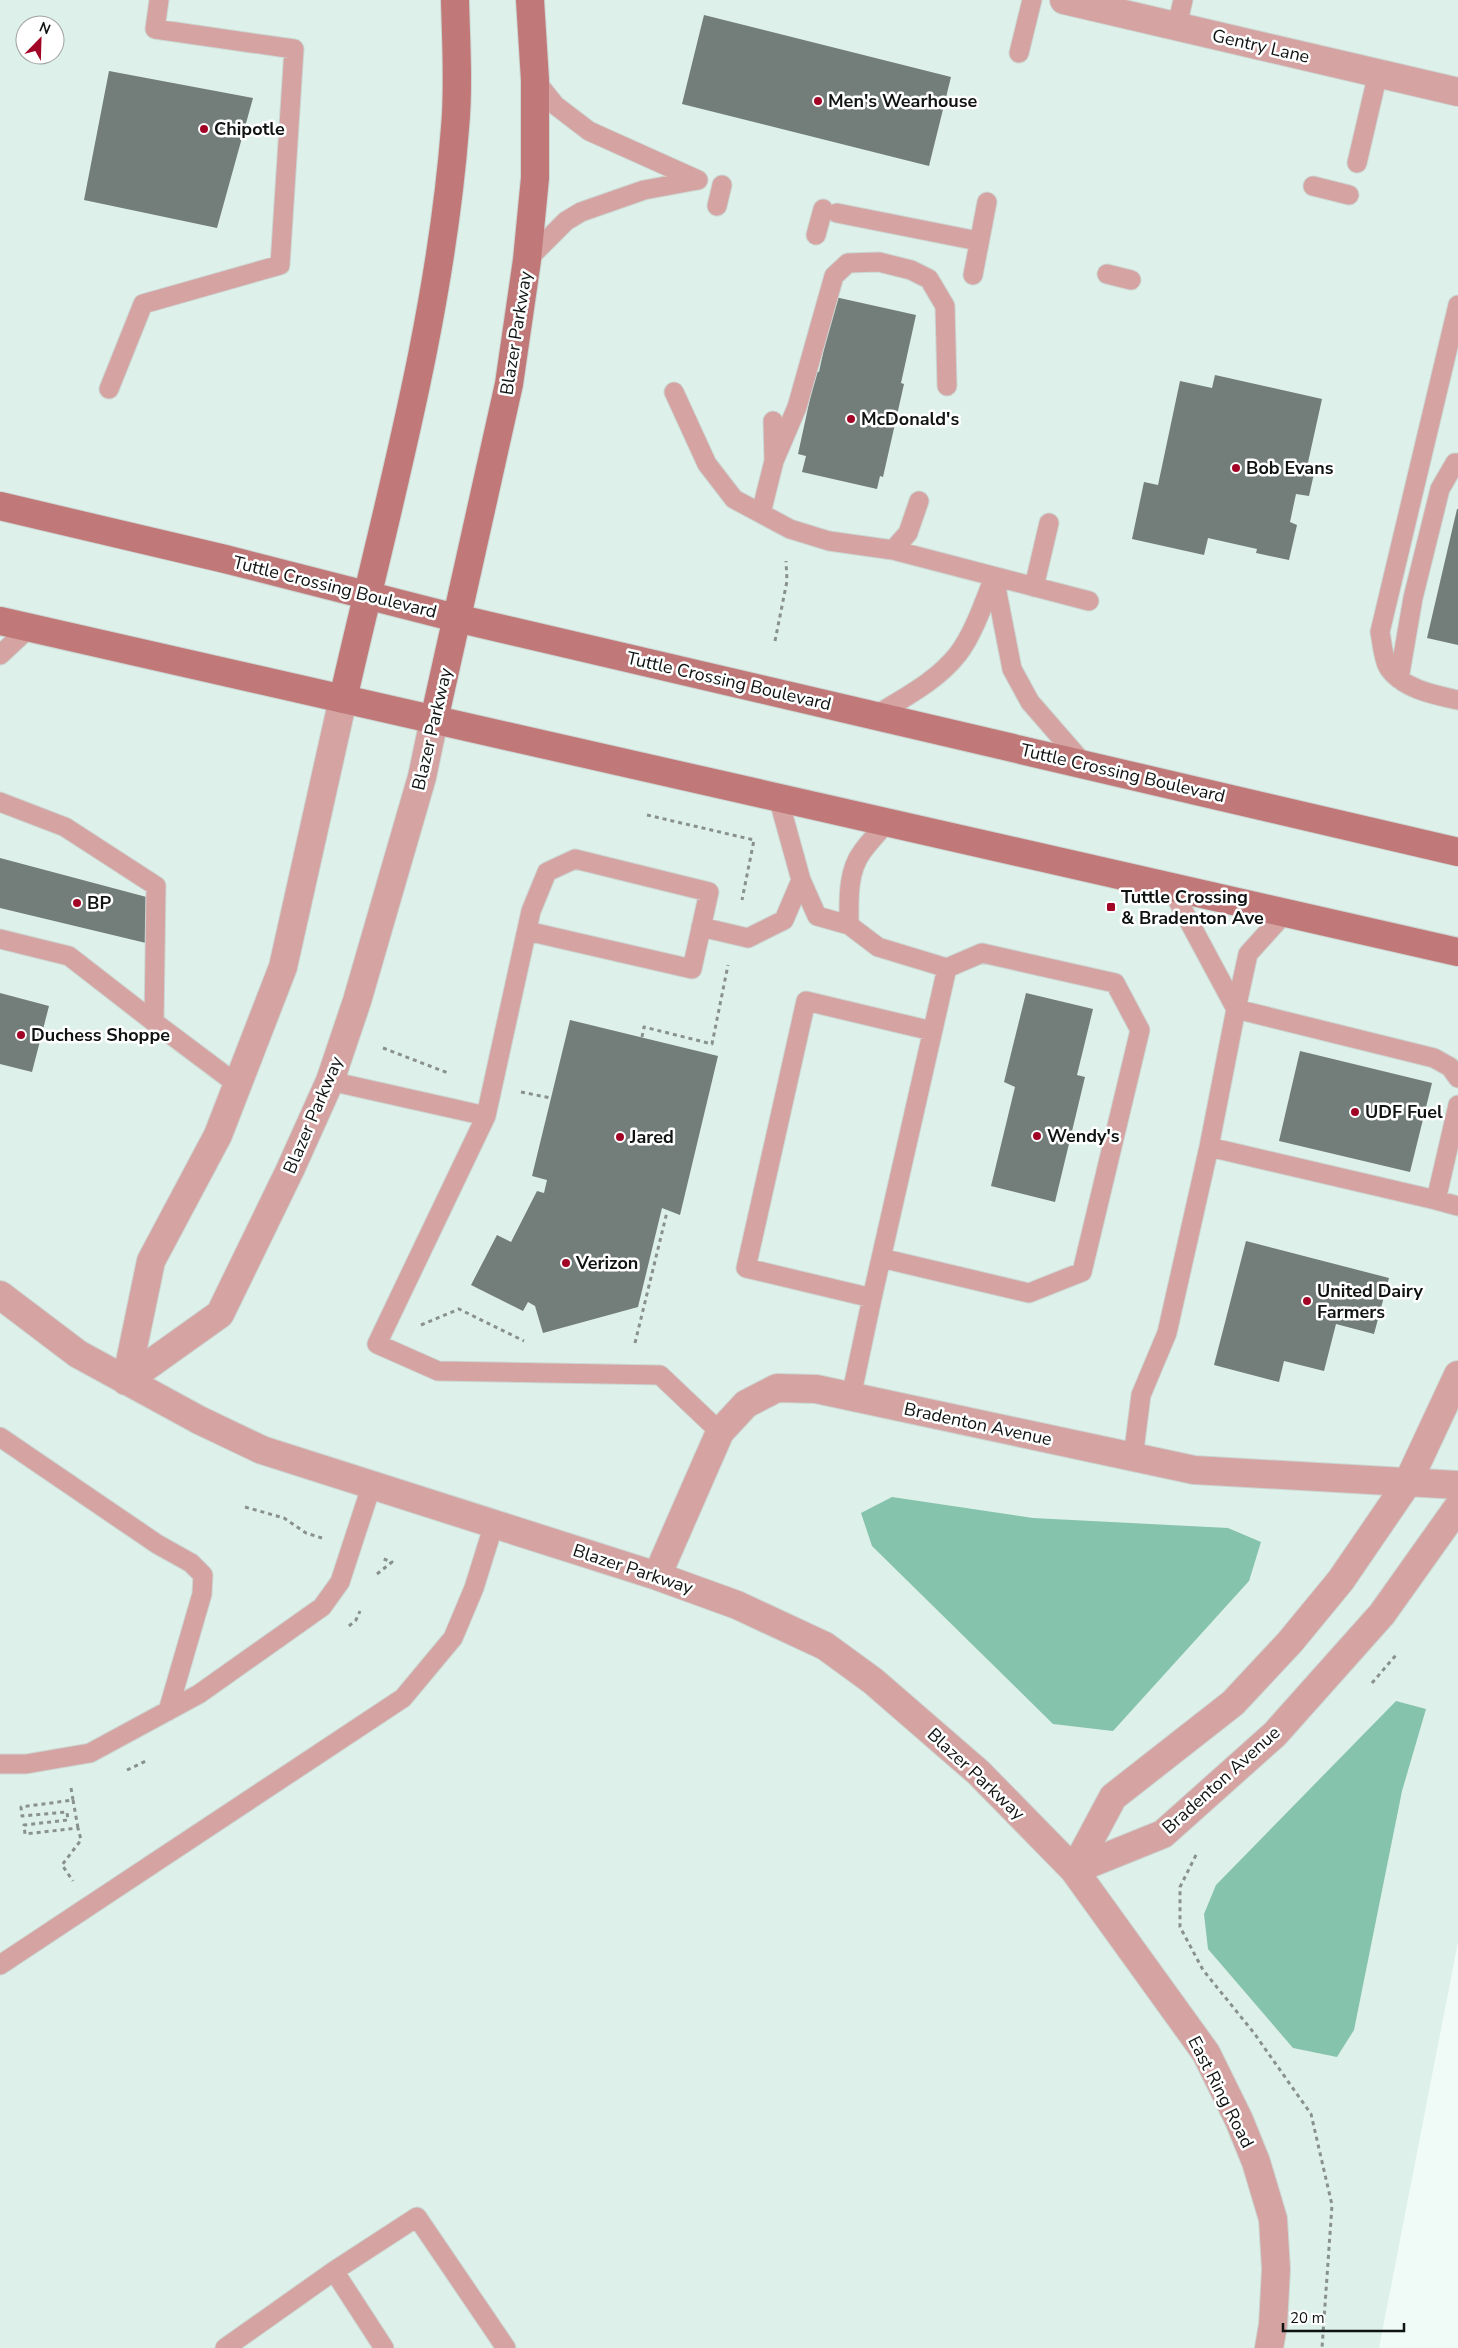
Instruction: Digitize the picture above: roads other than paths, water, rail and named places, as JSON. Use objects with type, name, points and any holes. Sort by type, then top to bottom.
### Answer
[{"type":"main road","points":[[343,699],[436,284],[456,126],[455,0]]},
{"type":"main road","name":"Blazer Parkway","points":[[434,720],[509,384],[527,260],[535,178],[535,80],[530,0]]},
{"type":"main road","name":"Tuttle Crossing Boulevard","points":[[0,506],[225,558],[456,618],[1458,852]]},
{"type":"main road","points":[[0,621],[1458,952]]},
{"type":"street","name":"Gentry Lane","points":[[1064,0],[1458,92]]},
{"type":"street","points":[[126,1381],[151,1261],[218,1136],[283,967],[343,699]]},
{"type":"street","name":"Blazer Parkway","points":[[126,1381],[220,1314],[290,1170],[330,1081],[357,1001],[422,777],[434,720]]},
{"type":"street","name":"Blazer Parkway","points":[[0,1295],[78,1354],[199,1420],[262,1450],[715,1596],[824,1646],[872,1680],[978,1772],[1074,1870]]},
{"type":"street","points":[[1074,1870],[1113,1797],[1233,1703],[1290,1642],[1340,1580],[1408,1482],[1457,1380]]},
{"type":"street","name":"Bradenton Avenue","points":[[657,1576],[720,1432],[746,1404],[777,1388],[816,1389],[1194,1470],[1458,1485]]},
{"type":"street","name":"Bradenton Avenue","points":[[1074,1870],[1163,1834],[1275,1734],[1382,1614],[1458,1507]]},
{"type":"street","name":"East Ring Road","points":[[1074,1870],[1206,2053],[1239,2120],[1256,2162],[1273,2219],[1276,2269],[1273,2325],[1269,2348]]},
{"type":"lane","points":[[109,389],[143,304],[280,266],[294,49],[155,29],[159,0]]},
{"type":"lane","points":[[1019,53],[1032,0]]},
{"type":"lane","points":[[1176,26],[1183,0]]},
{"type":"lane","points":[[1356,163],[1378,73]]},
{"type":"lane","points":[[527,260],[566,221],[581,212],[644,190],[698,180],[589,131],[555,105],[535,80]]},
{"type":"lane","points":[[717,206],[722,185]]},
{"type":"lane","points":[[1313,186],[1349,195]]},
{"type":"lane","points":[[974,275],[978,241],[987,202]]},
{"type":"lane","points":[[816,235],[830,211],[978,241]]},
{"type":"lane","points":[[761,513],[774,461],[798,407],[834,276],[848,263],[879,262],[911,270],[929,279],[945,306],[947,386]]},
{"type":"lane","points":[[1107,274],[1131,280]]},
{"type":"lane","points":[[1458,305],[1451,362],[1380,632],[1387,666],[1399,679],[1428,693],[1458,700]]},
{"type":"lane","points":[[674,392],[707,464],[734,499],[790,529],[829,541],[893,550],[1089,601]]},
{"type":"lane","points":[[774,421],[774,461]]},
{"type":"lane","points":[[1399,679],[1414,598],[1440,489],[1455,463],[1458,463]]},
{"type":"lane","points":[[893,550],[908,533],[919,501]]},
{"type":"lane","points":[[1034,587],[1049,523]]},
{"type":"lane","points":[[876,715],[932,680],[959,653],[979,614],[994,577]]},
{"type":"lane","points":[[994,577],[1012,669],[1030,702],[1084,764]]},
{"type":"lane","points":[[0,655],[30,628]]},
{"type":"lane","points":[[778,797],[801,880],[817,916],[849,925],[878,947],[947,968],[982,952],[1115,984],[1140,1030],[1082,1272],[1029,1293],[881,1258]]},
{"type":"lane","points":[[0,802],[65,827],[156,886],[154,1022]]},
{"type":"lane","points":[[849,925],[849,897],[852,876],[860,854],[887,822]]},
{"type":"lane","points":[[527,930],[692,969],[709,892],[575,859],[547,872],[527,930],[486,1116],[377,1344],[438,1371],[660,1375],[720,1432]]},
{"type":"lane","points":[[701,927],[748,938],[784,920],[801,880]]},
{"type":"lane","points":[[1170,886],[1236,1009],[1434,1058],[1450,1067],[1458,1078]]},
{"type":"lane","points":[[1133,1458],[1141,1395],[1167,1333],[1209,1147],[1248,954],[1285,913]]},
{"type":"lane","points":[[0,939],[68,956],[238,1084]]},
{"type":"lane","points":[[851,1397],[947,968]]},
{"type":"lane","points":[[872,1298],[746,1268],[806,1001],[932,1031]]},
{"type":"lane","points":[[330,1081],[486,1116]]},
{"type":"lane","points":[[1436,1200],[1458,1105]]},
{"type":"lane","points":[[1209,1147],[1458,1206]]},
{"type":"lane","points":[[0,1437],[157,1544],[191,1563],[203,1575],[202,1594],[168,1711]]},
{"type":"lane","points":[[0,1764],[26,1764],[90,1753],[199,1694],[322,1607],[340,1582],[372,1484]]},
{"type":"lane","points":[[3,1960],[403,1698],[453,1638],[474,1588],[494,1524]]},
{"type":"lane","points":[[225,2348],[334,2271],[417,2217],[506,2348]]},
{"type":"lane","points":[[334,2271],[384,2348]]},
{"type":"place","name":"Men's Wearhouse","points":[[818,101]]},
{"type":"place","name":"Chipotle","points":[[204,129]]},
{"type":"place","name":"McDonald's","points":[[851,419]]},
{"type":"place","name":"Bob Evans","points":[[1236,468]]},
{"type":"place","name":"BP","points":[[77,903]]},
{"type":"place","name":"Tuttle Crossing & Bradenton Ave","points":[[1111,907]]},
{"type":"place","name":"Duchess Shoppe","points":[[21,1035]]},
{"type":"place","name":"UDF Fuel","points":[[1355,1112]]},
{"type":"place","name":"Wendy's","points":[[1037,1136]]},
{"type":"place","name":"Jared","points":[[620,1137]]},
{"type":"place","name":"Verizon","points":[[566,1263]]},
{"type":"place","name":"United Dairy Farmers","points":[[1307,1301]]}]
